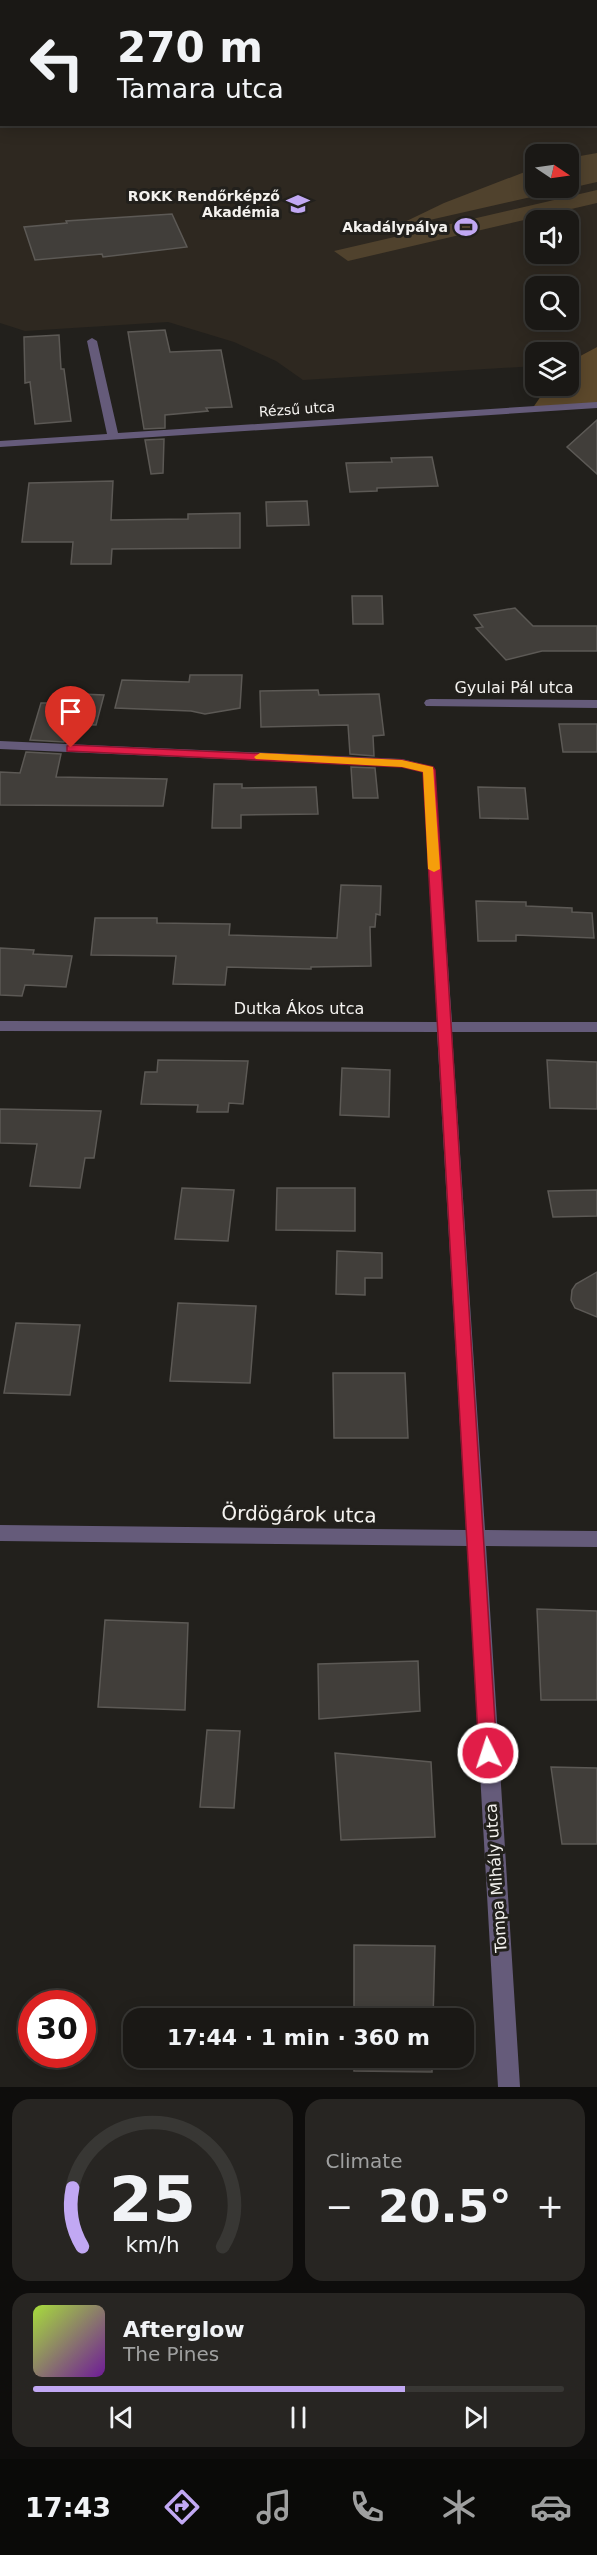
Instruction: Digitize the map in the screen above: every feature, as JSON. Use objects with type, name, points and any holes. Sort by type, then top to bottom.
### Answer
[{"type":"street","points":[[92,341],[113,436]]},
{"type":"street","name":"Rézsű utca","points":[[2,442],[597,405]]},
{"type":"street","name":"Gyulai Pál utca","points":[[430,703],[597,704]]},
{"type":"street","name":"Tompa Mihály utca","points":[[0,745],[402,763],[429,770],[509,2087]]},
{"type":"street","name":"Dutka Ákos utca","points":[[0,1026],[597,1027]]},
{"type":"street","name":"Ördögárok utca","points":[[0,1533],[597,1539]]},
{"type":"shaded area","name":"ROKK Rendőrképző Akadémia","points":[[0,126],[597,126],[597,347],[579,357],[579,342],[525,342],[525,367],[303,380],[276,361],[234,342],[168,322],[25,331],[0,323]]},
{"type":"shaded area","points":[[597,153],[597,182],[579,186],[579,156]]},
{"type":"shaded area","points":[[525,172],[527,198],[390,229],[444,203]]},
{"type":"shaded area","name":"Akadálypálya","points":[[597,190],[597,203],[567,210],[525,210],[525,220],[348,261],[334,251],[563,198],[579,198],[579,194]]},
{"type":"shaded area","points":[[597,347],[597,405],[532,409],[541,396],[579,396],[579,357]]},
{"type":"building","points":[[172,214],[187,247],[103,257],[102,254],[35,260],[24,227],[67,223],[66,221]]},
{"type":"building","points":[[165,330],[170,352],[221,350],[232,407],[206,408],[208,411],[165,415],[165,428],[144,429],[128,332]]},
{"type":"building","points":[[59,335],[61,369],[64,369],[71,421],[35,424],[30,382],[25,383],[24,337]]},
{"type":"building","points":[[597,420],[597,474],[567,447]]},
{"type":"building","points":[[164,439],[163,473],[151,474],[145,440]]},
{"type":"building","points":[[432,457],[438,486],[377,488],[377,491],[350,492],[346,463],[392,462],[391,458]]},
{"type":"building","points":[[113,481],[111,520],[188,519],[188,514],[240,513],[240,548],[112,549],[111,564],[71,564],[73,542],[22,542],[29,483]]},
{"type":"building","points":[[307,501],[309,525],[267,526],[266,502]]},
{"type":"building","points":[[352,596],[382,596],[383,624],[353,624]]},
{"type":"building","points":[[515,608],[533,626],[597,626],[597,651],[542,651],[506,660],[476,628],[483,627],[474,615]]},
{"type":"building","points":[[190,675],[242,675],[240,708],[205,714],[191,711],[115,708],[122,680],[189,682]]},
{"type":"building","points":[[318,690],[319,695],[379,694],[384,735],[373,736],[374,756],[350,754],[348,725],[261,727],[260,691]]},
{"type":"building","points":[[57,693],[104,695],[96,725],[69,724],[64,742],[30,740],[41,703],[54,703]]},
{"type":"building","points":[[559,724],[597,724],[597,752],[563,752]]},
{"type":"building","points":[[26,752],[61,754],[56,777],[167,779],[163,806],[0,805],[0,772],[20,773]]},
{"type":"building","points":[[351,767],[375,768],[378,798],[353,798]]},
{"type":"building","points":[[214,784],[242,784],[242,788],[316,787],[318,814],[241,815],[241,828],[212,828]]},
{"type":"building","points":[[478,787],[525,788],[528,819],[480,818]]},
{"type":"building","points":[[341,885],[381,886],[380,915],[376,914],[375,927],[370,927],[371,966],[311,967],[311,969],[227,967],[225,985],[173,984],[176,956],[91,955],[95,918],[157,918],[157,923],[230,924],[229,935],[337,938]]},
{"type":"building","points":[[476,901],[526,902],[526,906],[572,908],[572,912],[592,913],[594,938],[516,935],[516,941],[478,941]]},
{"type":"building","points":[[0,948],[34,950],[33,954],[72,956],[66,987],[25,985],[22,996],[0,995]]},
{"type":"building","points":[[158,1060],[248,1061],[243,1104],[229,1103],[228,1112],[197,1112],[198,1105],[141,1104],[145,1072],[157,1072]]},
{"type":"building","points":[[547,1060],[597,1062],[597,1109],[550,1108]]},
{"type":"building","points":[[342,1068],[390,1070],[389,1117],[340,1115]]},
{"type":"building","points":[[0,1109],[101,1111],[94,1158],[85,1158],[80,1188],[30,1186],[37,1144],[0,1143]]},
{"type":"building","points":[[182,1188],[234,1190],[228,1241],[175,1239]]},
{"type":"building","points":[[277,1188],[355,1188],[355,1231],[276,1230]]},
{"type":"building","points":[[597,1190],[597,1216],[553,1217],[548,1191]]},
{"type":"building","points":[[337,1251],[382,1253],[382,1278],[365,1278],[365,1295],[336,1294]]},
{"type":"building","points":[[597,1272],[597,1317],[575,1308],[571,1300],[572,1290],[576,1284]]},
{"type":"building","points":[[178,1303],[256,1306],[250,1383],[170,1381]]},
{"type":"building","points":[[16,1323],[80,1325],[70,1395],[4,1393]]},
{"type":"building","points":[[333,1373],[405,1373],[408,1438],[334,1438]]},
{"type":"building","points":[[537,1609],[597,1611],[597,1700],[541,1700]]},
{"type":"building","points":[[105,1620],[188,1623],[185,1710],[98,1707]]},
{"type":"building","points":[[418,1661],[420,1711],[319,1719],[318,1664]]},
{"type":"building","points":[[207,1730],[240,1731],[234,1808],[200,1807]]},
{"type":"building","points":[[335,1753],[431,1762],[435,1837],[341,1840]]},
{"type":"building","points":[[551,1767],[597,1768],[597,1844],[562,1844]]},
{"type":"building","points":[[354,1945],[435,1946],[433,2008],[354,2008]]},
{"type":"building","points":[[354,2068],[432,2068],[432,2072],[354,2071]]},
{"type":"slow traffic","points":[[260,757],[402,763],[429,770],[434,869]]},
{"type":"place","name":"ROKK Rendőrképző Akadémia","points":[[298,204]]},
{"type":"place","name":"Akadálypálya","points":[[466,227]]},
{"type":"route","points":[[71,748],[402,763],[429,770],[488,1753]]}]
